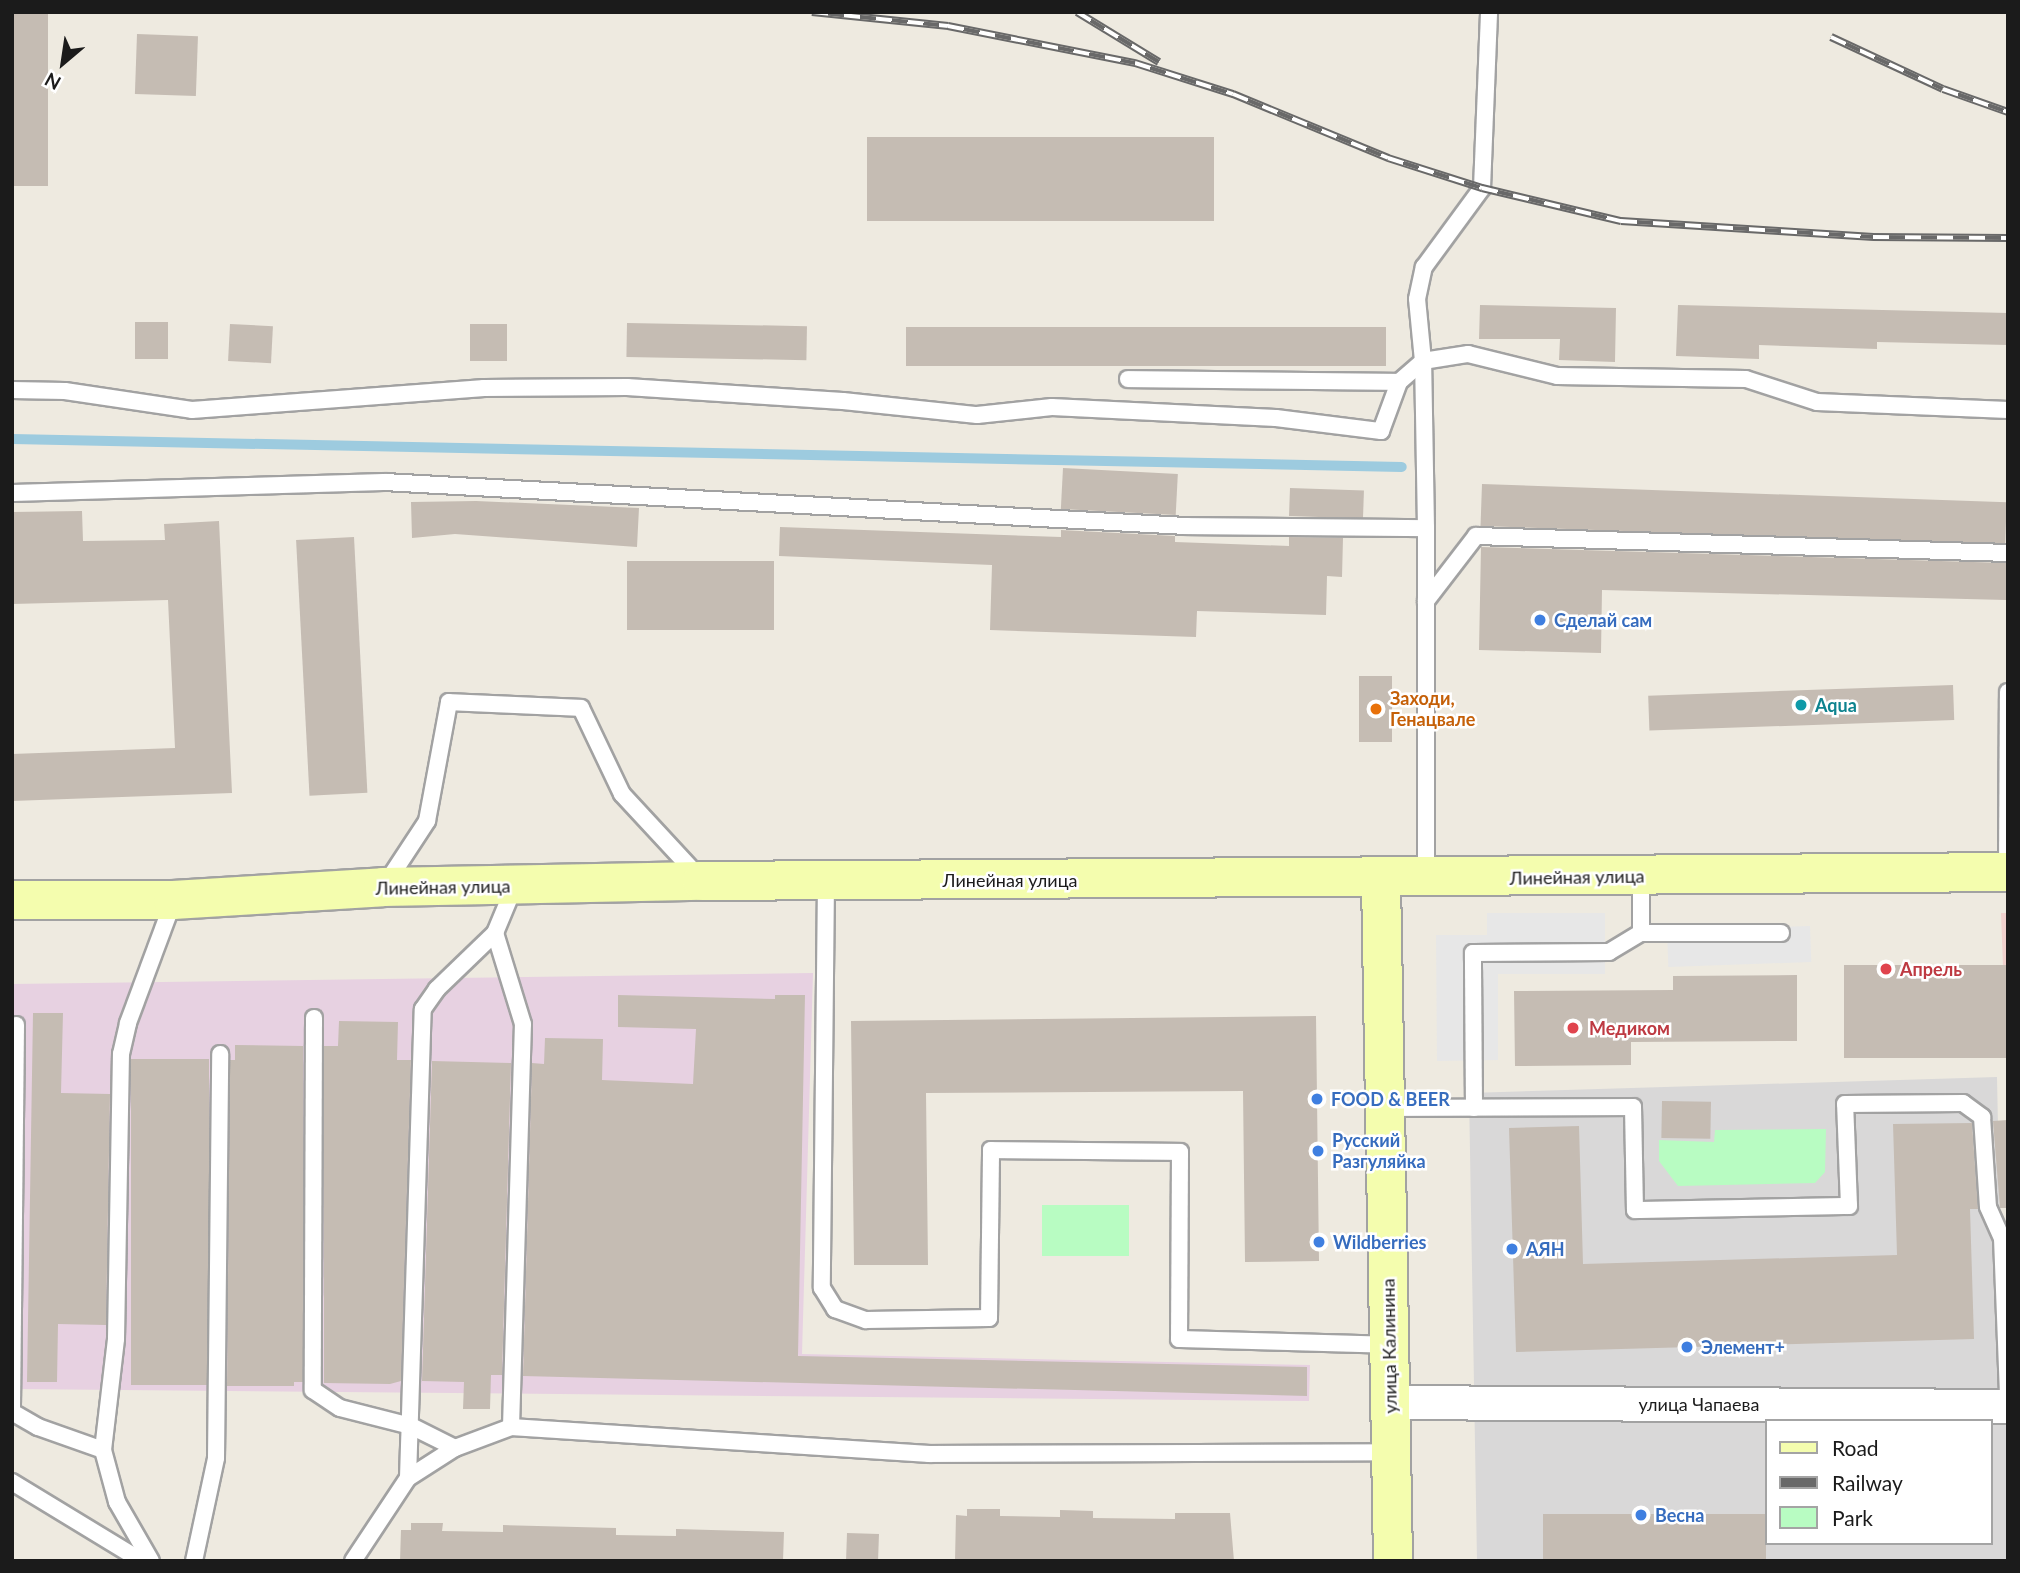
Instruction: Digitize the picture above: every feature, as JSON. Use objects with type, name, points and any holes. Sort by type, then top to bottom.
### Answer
[{"type":"main road","name":"Линейная улица","points":[[12,900],[173,900],[383,887],[702,881],[1381,880],[2007,872]]},
{"type":"main road","name":"улица Калинина","points":[[1381,880],[1394,1561]]},
{"type":"street","name":"улица Чапаева","points":[[1390,1402],[2008,1406]]},
{"type":"lane","points":[[1426,879],[1426,528],[1423,361],[1417,299],[1424,267],[1482,188],[1489,12]]},
{"type":"lane","points":[[12,390],[65,391],[192,410],[484,388],[627,387],[843,401],[977,415],[1052,407],[1276,418],[1381,431],[1399,382],[1423,361],[1468,354],[1557,376],[1746,379],[1817,402],[2008,410]]},
{"type":"lane","points":[[1128,379],[1399,382]]},
{"type":"lane","points":[[12,493],[384,482],[1187,526],[1426,528]]},
{"type":"lane","points":[[1426,601],[1476,537],[2008,553]]},
{"type":"lane","points":[[2007,872],[2008,692]]},
{"type":"lane","points":[[383,887],[427,821],[449,702],[581,708],[622,794],[702,881]]},
{"type":"lane","points":[[1641,877],[1641,933]]},
{"type":"lane","points":[[826,881],[822,1288],[835,1309],[866,1320],[989,1318],[991,1150],[1180,1152],[1179,1339],[1388,1345]]},
{"type":"lane","points":[[408,1478],[424,1009],[437,989],[495,933],[515,885]]},
{"type":"lane","points":[[151,1561],[117,1502],[103,1450],[116,1339],[121,1055],[128,1023],[173,900]]},
{"type":"lane","points":[[495,933],[523,1024],[511,1427]]},
{"type":"lane","points":[[1474,1108],[1473,953],[1609,952],[1641,933],[1781,933]]},
{"type":"lane","points":[[314,1018],[313,1390],[340,1408],[411,1426],[455,1448]]},
{"type":"lane","points":[[16,1025],[12,1413],[38,1427],[103,1450]]},
{"type":"lane","points":[[194,1561],[216,1458],[220,1054]]},
{"type":"lane","points":[[1384,1108],[1633,1107],[1635,1210],[1849,1206],[1845,1104],[1963,1103],[1982,1117],[1988,1207],[2002,1238],[2008,1393]]},
{"type":"lane","points":[[353,1561],[408,1478],[455,1448],[511,1427],[929,1454],[1391,1452]]},
{"type":"lane","points":[[12,1482],[142,1561]]},
{"type":"shaded area","points":[[1487,913],[1605,913],[1605,974],[1498,974],[1498,1060],[1437,1061],[1436,935],[1487,935]]},
{"type":"shaded area","points":[[2001,913],[2008,913],[2008,1100]]},
{"type":"shaded area","points":[[1810,926],[1811,962],[1668,967],[1667,931]]},
{"type":"shaded area","points":[[813,973],[802,1354],[1310,1365],[1309,1401],[12,1389],[12,984]]},
{"type":"shaded area","points":[[1997,1077],[2003,1374],[2008,1374],[2008,1561],[1477,1561],[1469,1093]]},
{"type":"green space","points":[[1826,1129],[1825,1172],[1815,1183],[1678,1186],[1659,1161],[1659,1140],[1714,1142],[1715,1130]]},
{"type":"green space","points":[[1042,1205],[1129,1205],[1129,1256],[1042,1256]]},
{"type":"building","points":[[12,12],[48,12],[48,186],[12,186]]},
{"type":"building","points":[[137,34],[198,36],[196,96],[135,94]]},
{"type":"building","points":[[867,137],[1214,137],[1214,221],[867,221]]},
{"type":"building","points":[[1480,305],[1616,308],[1615,362],[1559,360],[1560,339],[1479,339]]},
{"type":"building","points":[[1678,305],[2008,313],[2008,345],[1877,342],[1877,349],[1759,345],[1759,359],[1676,356]]},
{"type":"building","points":[[135,322],[168,322],[168,359],[135,359]]},
{"type":"building","points":[[627,323],[807,326],[806,360],[626,357]]},
{"type":"building","points":[[230,324],[273,326],[271,363],[228,361]]},
{"type":"building","points":[[470,324],[507,324],[507,361],[470,361]]},
{"type":"building","points":[[906,327],[1386,327],[1386,366],[906,366]]},
{"type":"building","points":[[1063,468],[1178,474],[1176,515],[1061,509]]},
{"type":"building","points":[[1482,484],[2007,502],[2005,544],[1481,526]]},
{"type":"building","points":[[1290,488],[1364,491],[1363,519],[1289,516]]},
{"type":"building","points":[[476,501],[639,508],[637,547],[455,534],[412,538],[411,502]]},
{"type":"building","points":[[82,511],[83,541],[165,540],[164,524],[219,521],[232,793],[12,801],[12,754],[175,748],[168,600],[12,604],[12,512]]},
{"type":"building","points":[[780,527],[1061,537],[1061,530],[1175,536],[1175,542],[1289,546],[1289,537],[1343,538],[1342,577],[1327,576],[1326,615],[1197,611],[1196,637],[990,630],[992,565],[779,556]]},
{"type":"building","points":[[354,537],[367,793],[309,796],[296,540]]},
{"type":"building","points":[[1481,547],[2006,563],[2006,600],[1602,590],[1601,653],[1479,650]]},
{"type":"building","points":[[627,561],[774,561],[774,630],[627,630]]},
{"type":"building","name":"Заходи, Генацвале","points":[[1359,676],[1392,676],[1392,742],[1359,742]]},
{"type":"building","name":"Aqua","points":[[1953,685],[1954,720],[1649,731],[1648,696]]},
{"type":"building","points":[[1844,965],[2008,965],[2008,1058],[1844,1058]]},
{"type":"building","points":[[1797,975],[1797,1041],[1631,1042],[1631,1065],[1515,1066],[1514,991],[1673,990],[1673,976]]},
{"type":"building","points":[[618,995],[775,999],[775,995],[805,995],[798,1356],[1307,1367],[1307,1396],[523,1376],[532,1063],[544,1064],[545,1038],[603,1039],[602,1080],[693,1084],[696,1029],[618,1027]]},
{"type":"building","points":[[33,1013],[63,1013],[61,1093],[110,1094],[106,1325],[58,1324],[57,1382],[27,1382]]},
{"type":"building","points":[[1316,1016],[1319,1261],[1245,1262],[1243,1091],[926,1093],[928,1265],[854,1265],[851,1021]]},
{"type":"building","points":[[339,1021],[398,1022],[397,1060],[411,1060],[401,1381],[390,1384],[324,1383],[324,1046],[338,1046]]},
{"type":"building","points":[[235,1045],[303,1046],[303,1382],[294,1382],[294,1386],[227,1386],[230,1060],[235,1060]]},
{"type":"building","points":[[131,1059],[209,1059],[209,1385],[131,1385]]},
{"type":"building","points":[[432,1061],[511,1063],[502,1375],[491,1375],[490,1409],[463,1409],[464,1382],[422,1381]]},
{"type":"building","points":[[1662,1101],[1711,1102],[1710,1139],[1661,1138]]},
{"type":"building","points":[[2008,1120],[2008,1208],[2000,1208],[1993,1121]]},
{"type":"building","points":[[1972,1123],[1978,1209],[1970,1209],[1974,1339],[1516,1352],[1509,1128],[1579,1126],[1583,1264],[1897,1255],[1893,1124]]},
{"type":"building","points":[[967,1509],[1000,1509],[1000,1516],[1060,1517],[1060,1510],[1093,1511],[1093,1518],[1175,1519],[1175,1513],[1230,1513],[1234,1561],[955,1561],[956,1515],[967,1516]]},
{"type":"building","points":[[1543,1514],[1764,1514],[1766,1561],[1543,1561]]},
{"type":"building","points":[[411,1523],[443,1523],[442,1531],[503,1532],[503,1525],[616,1528],[616,1535],[676,1536],[676,1529],[784,1532],[783,1561],[400,1561],[401,1530],[411,1530]]},
{"type":"building","points":[[847,1533],[879,1534],[878,1561],[846,1561]]},
{"type":"waterway","points":[[12,439],[1402,467]]},
{"type":"railway","points":[[812,12],[948,26],[1135,63],[1233,94],[1388,158],[1482,188],[1621,221],[1873,237],[2008,238]]},
{"type":"railway","points":[[1077,12],[1159,62]]},
{"type":"railway","points":[[1831,37],[1943,89],[2008,112]]},
{"type":"place","name":"Сделай сам","points":[[1540,620]]},
{"type":"place","name":"Aqua","points":[[1801,705]]},
{"type":"place","name":"Заходи, Генацвале","points":[[1376,709]]},
{"type":"place","name":"Апрель","points":[[1886,969]]},
{"type":"place","name":"Медиком","points":[[1573,1028]]},
{"type":"place","name":"FOOD & BEER","points":[[1317,1099]]},
{"type":"place","name":"Русский Разгуляйка","points":[[1318,1151]]},
{"type":"place","name":"Wildberries","points":[[1319,1242]]},
{"type":"place","name":"АЯН","points":[[1512,1249]]},
{"type":"place","name":"Элемент+","points":[[1687,1347]]},
{"type":"place","name":"Весна","points":[[1641,1515]]}]
